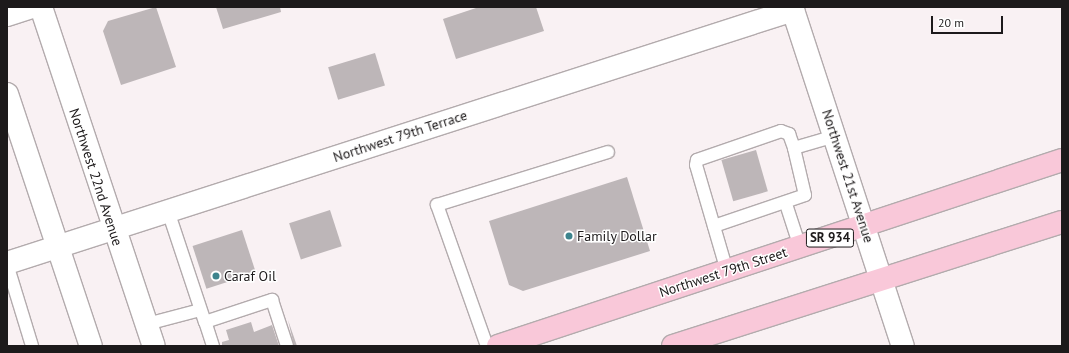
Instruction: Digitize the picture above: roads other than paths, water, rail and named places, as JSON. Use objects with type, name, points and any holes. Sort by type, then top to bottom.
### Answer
[{"type":"main road","name":"Northwest 79th Street","points":[[498,346],[1062,160]]},
{"type":"main road","points":[[673,346],[1062,222]]},
{"type":"street","points":[[7,15],[32,7]]},
{"type":"street","name":"Northwest 22nd Avenue","points":[[41,7],[112,229],[154,346]]},
{"type":"street","name":"Northwest 79th Terrace","points":[[7,264],[792,8]]},
{"type":"street","name":"Northwest 21st Avenue","points":[[792,8],[865,226],[903,346]]},
{"type":"street","points":[[7,94],[91,346]]},
{"type":"lane","points":[[714,226],[786,204],[805,195],[794,148],[789,134],[781,131],[698,160],[696,166],[727,271]]},
{"type":"lane","points":[[794,148],[835,136]]},
{"type":"lane","points":[[487,346],[437,205],[608,152]]},
{"type":"lane","points":[[786,204],[800,247]]},
{"type":"lane","points":[[168,211],[213,346]]},
{"type":"lane","points":[[7,264],[32,346]]},
{"type":"lane","points":[[205,322],[272,300],[287,346]]},
{"type":"lane","points":[[147,324],[200,310]]},
{"type":"place","name":"Family Dollar","points":[[569,236]]},
{"type":"place","name":"Caraf Oil","points":[[216,276]]}]
